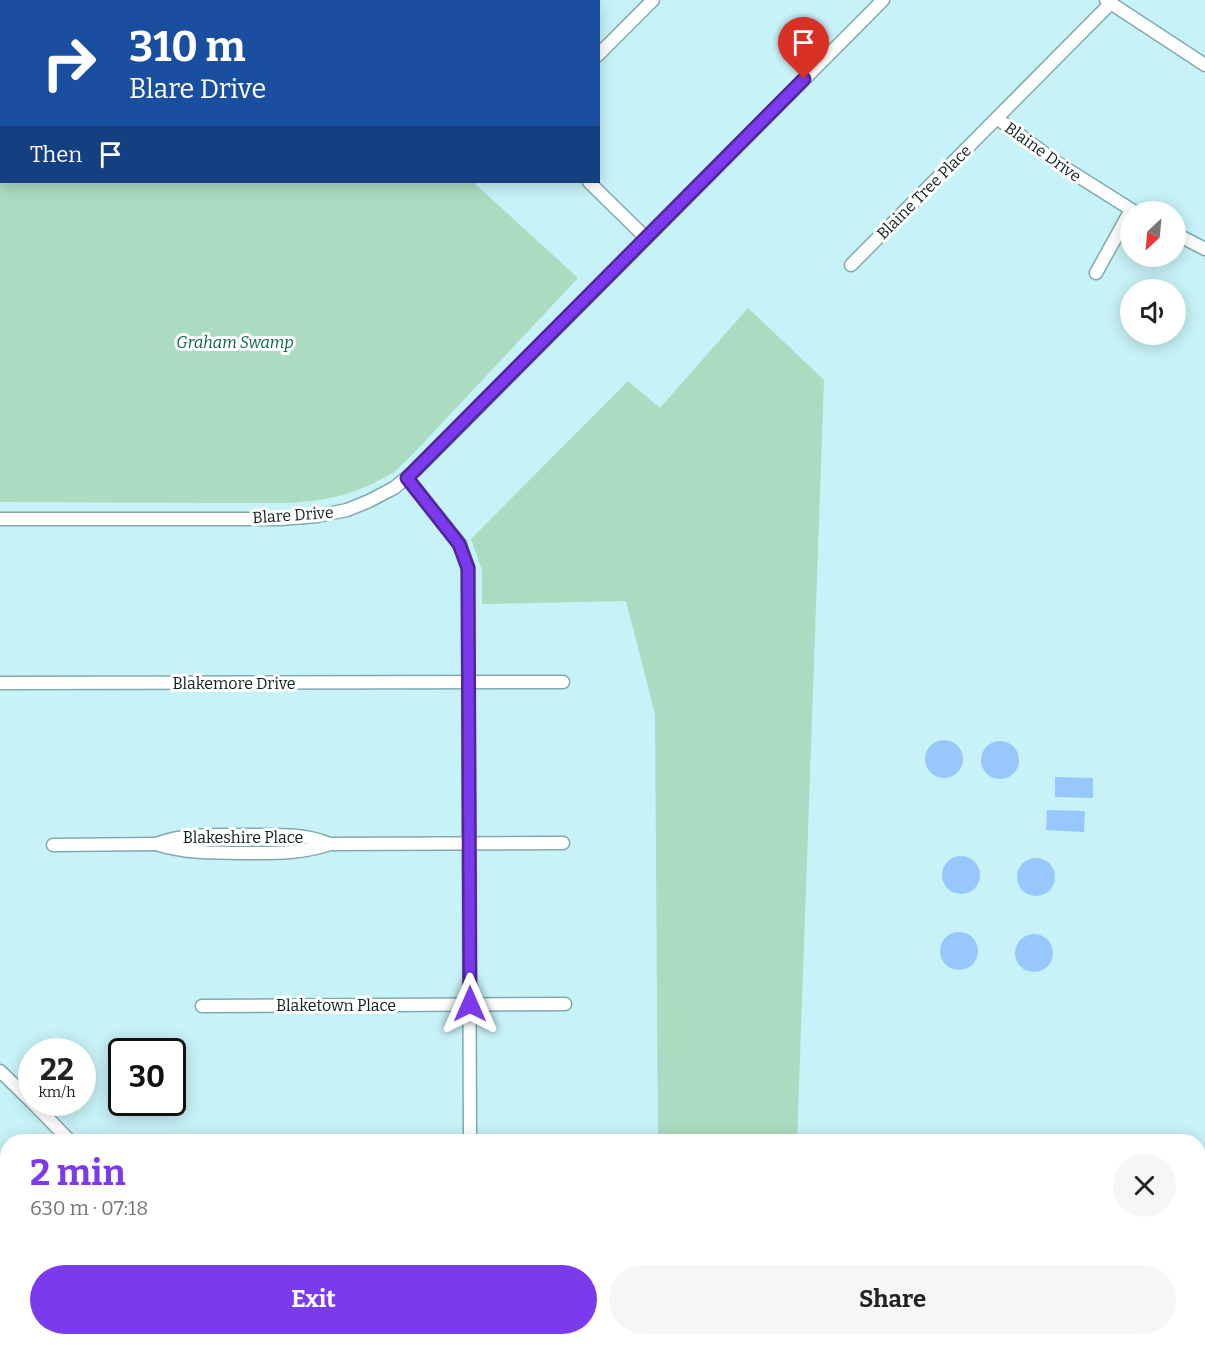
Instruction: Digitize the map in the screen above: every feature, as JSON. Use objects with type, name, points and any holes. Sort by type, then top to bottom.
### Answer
[{"type":"street","name":"Blare Drive","points":[[0,519],[281,519],[337,513],[381,495],[407,478],[883,0]]},
{"type":"street","name":"Blaine Drive","points":[[1120,203],[1052,159],[998,119],[1108,2],[1205,65]]},
{"type":"street","points":[[600,53],[645,3]]},
{"type":"street","name":"Blaine Tree Place","points":[[851,265],[998,119]]},
{"type":"street","points":[[590,183],[646,238]]},
{"type":"street","points":[[1096,273],[1120,233]]},
{"type":"street","points":[[1186,239],[1205,249]]},
{"type":"street","points":[[407,478],[455,538],[467,561],[469,577],[470,1134]]},
{"type":"street","name":"Blakemore Drive","points":[[0,684],[563,682]]},
{"type":"street","name":"Blakeshire Place","points":[[156,844],[179,837],[200,835],[298,835],[330,844],[563,843]]},
{"type":"street","name":"Blakeshire Place","points":[[53,845],[156,844],[200,853],[285,853],[310,850],[330,844]]},
{"type":"street","name":"Blaketown Place","points":[[202,1005],[565,1004]]},
{"type":"street","points":[[0,1071],[18,1088]]},
{"type":"street","points":[[46,1116],[63,1134]]},
{"type":"green space","name":"Graham Swamp","points":[[0,183],[474,183],[578,278],[411,456],[393,473],[370,485],[344,495],[290,503],[0,502]]},
{"type":"green space","points":[[748,308],[824,380],[797,1134],[658,1134],[655,714],[626,601],[482,604],[482,570],[471,539],[628,381],[660,408]]},
{"type":"water","points":[[944,740],[957,746],[963,759],[957,772],[944,778],[931,772],[925,759],[931,746]]},
{"type":"water","points":[[1000,741],[1013,747],[1019,760],[1013,773],[1000,779],[987,773],[981,760],[987,747]]},
{"type":"water","points":[[1055,777],[1093,778],[1093,798],[1055,797]]},
{"type":"water","points":[[1047,810],[1085,811],[1084,832],[1046,830]]},
{"type":"water","points":[[961,856],[974,862],[980,875],[974,888],[961,894],[948,888],[942,875],[948,862]]},
{"type":"water","points":[[1036,858],[1049,864],[1055,877],[1049,890],[1036,896],[1023,890],[1017,877],[1023,864]]},
{"type":"water","points":[[959,932],[972,938],[978,951],[972,964],[959,970],[946,964],[940,951],[946,938]]},
{"type":"water","points":[[1034,934],[1047,940],[1053,953],[1047,966],[1034,972],[1021,966],[1015,953],[1021,940]]},
{"type":"route","points":[[470,1004],[468,568],[459,544],[407,478],[804,79]]}]
